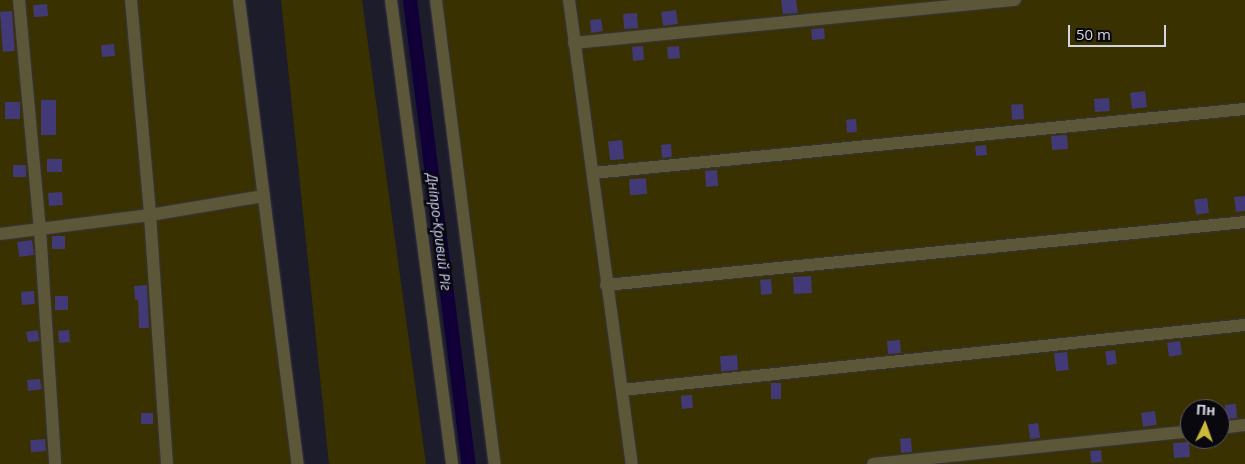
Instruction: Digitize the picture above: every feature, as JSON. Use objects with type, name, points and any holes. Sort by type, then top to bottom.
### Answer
[{"type":"street","points":[[19,0],[40,229],[55,464]]},
{"type":"street","points":[[131,0],[150,215],[167,464]]},
{"type":"street","points":[[239,0],[298,464]]},
{"type":"street","points":[[391,0],[452,464]]},
{"type":"street","points":[[436,0],[495,464]]},
{"type":"street","points":[[569,0],[593,173],[606,285],[632,464]]},
{"type":"street","points":[[574,43],[1015,0]]},
{"type":"street","points":[[593,173],[1245,109]]},
{"type":"street","points":[[0,234],[150,215],[263,196]]},
{"type":"street","points":[[606,285],[1245,222]]},
{"type":"street","points":[[622,390],[1245,325]]},
{"type":"street","points":[[1230,427],[1245,425]]},
{"type":"street","points":[[874,464],[1180,432]]},
{"type":"shaded area","points":[[0,0],[239,0],[298,464],[0,464]]},
{"type":"shaded area","points":[[281,0],[362,0],[426,464],[329,464]]},
{"type":"shaded area","points":[[436,0],[1245,0],[1245,464],[495,464]]},
{"type":"building","points":[[781,0],[796,0],[798,13],[783,14]]},
{"type":"building","points":[[47,4],[48,16],[34,17],[33,5]]},
{"type":"building","points":[[676,10],[678,24],[663,26],[661,12]]},
{"type":"building","points":[[12,11],[15,51],[3,52],[0,12]]},
{"type":"building","points":[[637,13],[638,28],[624,29],[623,14]]},
{"type":"building","points":[[601,19],[603,31],[591,33],[590,20]]},
{"type":"building","points":[[824,28],[825,39],[812,40],[811,29]]},
{"type":"building","points":[[114,44],[115,56],[102,57],[101,45]]},
{"type":"building","points":[[643,46],[644,60],[633,61],[632,47]]},
{"type":"building","points":[[679,46],[680,58],[668,59],[667,47]]},
{"type":"building","points":[[1145,91],[1147,107],[1132,109],[1130,93]]},
{"type":"building","points":[[1109,98],[1110,111],[1095,112],[1094,99]]},
{"type":"building","points":[[41,100],[56,100],[56,135],[41,135]]},
{"type":"building","points":[[5,102],[20,102],[20,119],[5,119]]},
{"type":"building","points":[[1023,104],[1024,119],[1012,120],[1011,105]]},
{"type":"building","points":[[856,119],[857,132],[847,133],[846,120]]},
{"type":"building","points":[[1067,135],[1068,149],[1052,150],[1051,136]]},
{"type":"building","points":[[622,140],[624,159],[610,160],[608,141]]},
{"type":"building","points":[[671,144],[672,157],[662,158],[661,145]]},
{"type":"building","points":[[986,145],[987,155],[976,156],[975,146]]},
{"type":"building","points":[[47,159],[62,159],[62,172],[47,172]]},
{"type":"building","points":[[13,165],[26,165],[26,177],[13,177]]},
{"type":"building","points":[[717,170],[718,186],[706,187],[705,171]]},
{"type":"building","points":[[646,178],[647,194],[630,195],[629,179]]},
{"type":"building","points":[[62,192],[63,205],[49,206],[48,193]]},
{"type":"building","points":[[1245,196],[1245,211],[1236,212],[1234,197]]},
{"type":"building","points":[[1207,198],[1209,213],[1196,215],[1194,200]]},
{"type":"building","points":[[52,236],[65,236],[65,249],[52,249]]},
{"type":"building","points":[[32,240],[34,255],[19,257],[17,242]]},
{"type":"building","points":[[811,276],[812,293],[794,294],[793,277]]},
{"type":"building","points":[[771,279],[772,294],[761,295],[760,280]]},
{"type":"building","points":[[147,285],[149,328],[139,328],[138,300],[135,300],[134,286]]},
{"type":"building","points":[[34,291],[35,304],[22,305],[21,292]]},
{"type":"building","points":[[55,296],[68,296],[68,310],[55,310]]},
{"type":"building","points":[[38,330],[39,341],[28,342],[26,332]]},
{"type":"building","points":[[69,330],[70,342],[59,343],[58,331]]},
{"type":"building","points":[[900,340],[901,353],[888,354],[887,341]]},
{"type":"building","points":[[1180,341],[1182,355],[1169,357],[1167,343]]},
{"type":"building","points":[[1115,350],[1117,364],[1107,365],[1105,351]]},
{"type":"building","points":[[1067,352],[1069,370],[1056,371],[1054,353]]},
{"type":"building","points":[[737,355],[738,370],[721,371],[720,356]]},
{"type":"building","points":[[40,379],[42,389],[28,391],[27,380]]},
{"type":"building","points":[[771,383],[781,383],[781,399],[771,399]]},
{"type":"building","points":[[692,395],[693,408],[682,409],[681,396]]},
{"type":"building","points":[[1230,404],[1236,404],[1237,418],[1230,418]]},
{"type":"building","points":[[1155,411],[1157,425],[1143,427],[1141,413]]},
{"type":"building","points":[[141,413],[153,413],[153,424],[141,424]]},
{"type":"building","points":[[1038,423],[1040,438],[1030,439],[1028,424]]},
{"type":"building","points":[[911,438],[912,452],[901,453],[900,439]]},
{"type":"building","points":[[45,439],[46,451],[31,452],[30,440]]},
{"type":"building","points":[[1173,443],[1180,443],[1180,449],[1189,449],[1190,457],[1174,458]]},
{"type":"building","points":[[1101,450],[1102,462],[1091,463],[1090,451]]},
{"type":"waterway","name":"Дніпро-Кривий Ріг","points":[[410,0],[469,464]]}]
